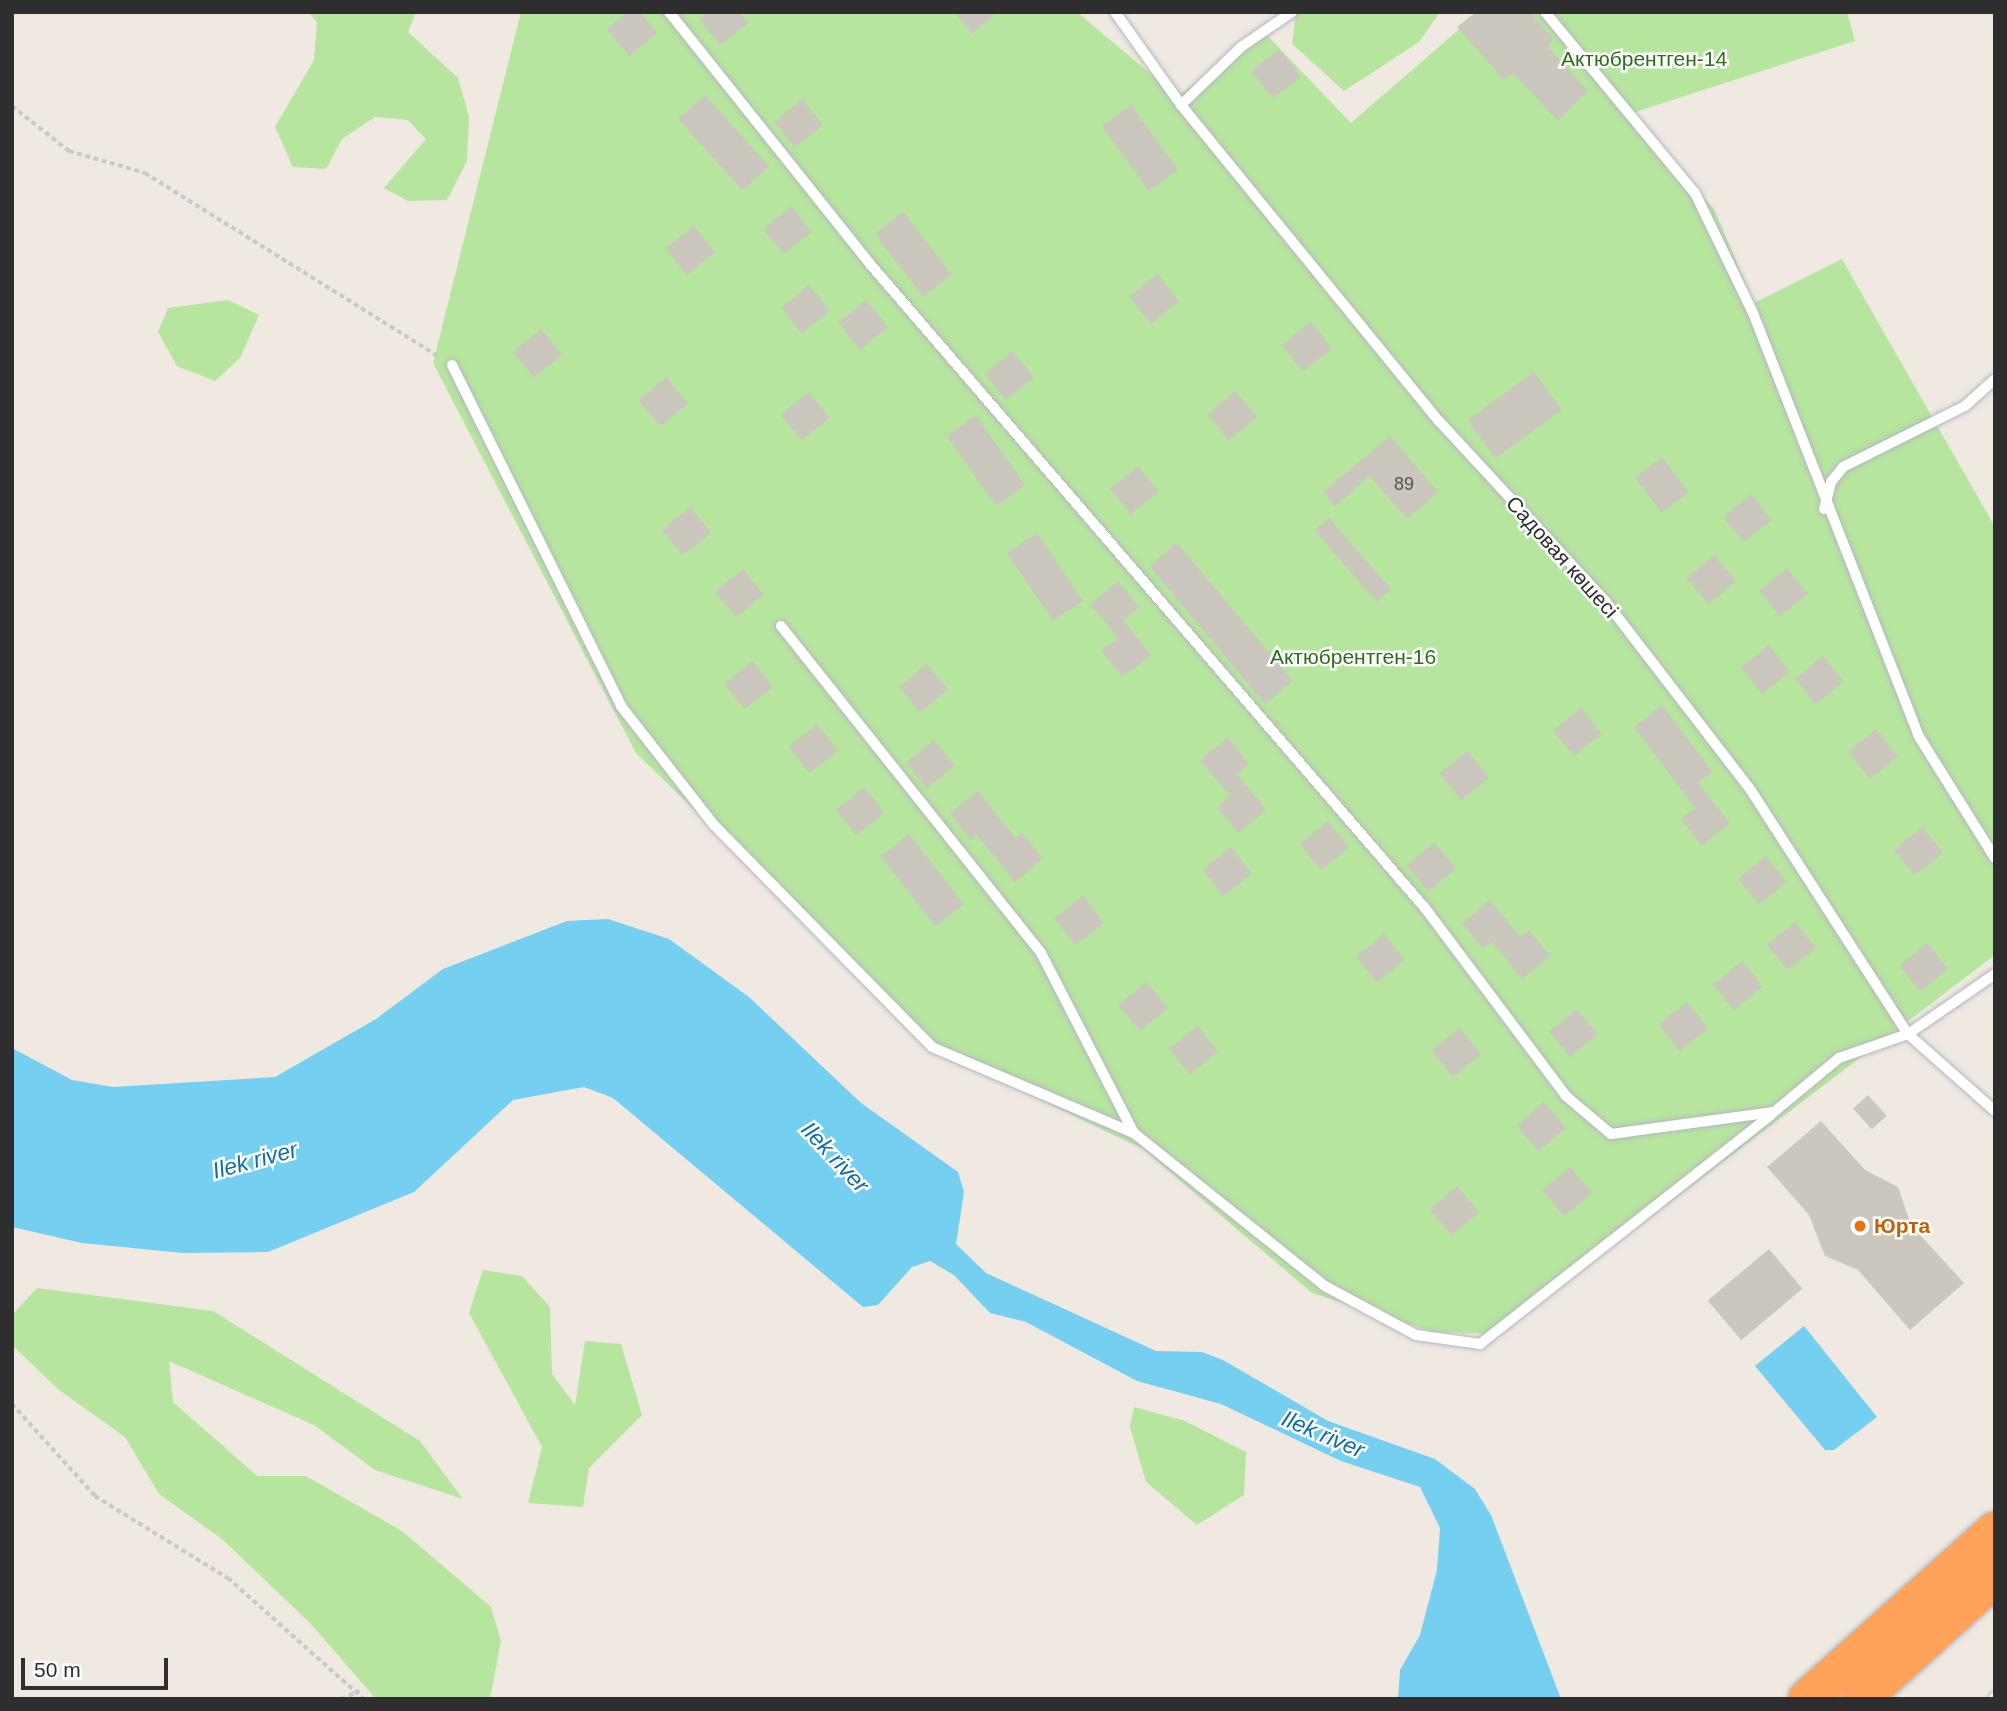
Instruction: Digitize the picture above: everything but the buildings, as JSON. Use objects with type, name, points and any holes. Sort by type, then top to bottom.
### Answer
[{"type":"highway","points":[[1807,1699],[1995,1531]]},
{"type":"highway","points":[[1861,1699],[1995,1578]]},
{"type":"lane","points":[[669,12],[870,264],[1425,908],[1566,1096],[1611,1134],[1774,1112]]},
{"type":"lane","name":"Садовая көшесі","points":[[1115,12],[1181,105],[1439,421],[1606,602],[1750,789],[1909,1034],[1995,1111]]},
{"type":"lane","points":[[1181,105],[1241,47],[1292,12]]},
{"type":"lane","points":[[1545,12],[1695,192],[1753,313],[1824,509],[1918,735],[1995,858]]},
{"type":"lane","points":[[452,365],[621,706],[714,825],[932,1047],[1133,1133],[1325,1286],[1416,1335],[1480,1344],[1839,1058],[1909,1034],[1995,974]]},
{"type":"lane","points":[[1824,509],[1831,482],[1843,467],[1965,406],[1995,379]]},
{"type":"lane","points":[[781,626],[1041,953],[1133,1133]]},
{"type":"path","points":[[12,106],[69,152],[145,173],[452,365]]},
{"type":"path","points":[[12,1404],[95,1496],[228,1578],[359,1691],[364,1699]]},
{"type":"path","points":[[341,1699],[359,1691]]},
{"type":"green space","points":[[308,12],[416,12],[408,32],[458,78],[469,117],[467,161],[447,200],[408,201],[384,188],[426,139],[408,120],[375,117],[342,139],[326,169],[293,167],[275,127],[314,60],[317,22]]},
{"type":"green space","name":"Актюбрентген-16","points":[[521,12],[1077,12],[1177,96],[1266,34],[1351,123],[1479,12],[1847,12],[1855,41],[1629,114],[1714,209],[1754,303],[1842,259],[1995,527],[1995,955],[1497,1334],[1434,1332],[1312,1293],[1143,1149],[945,1054],[636,753],[433,363]]},
{"type":"green space","points":[[1296,12],[1440,12],[1419,42],[1344,91],[1292,44]]},
{"type":"green space","points":[[228,300],[259,315],[240,358],[215,381],[177,366],[158,332],[168,308]]},
{"type":"green space","points":[[483,1270],[522,1276],[550,1307],[552,1374],[575,1405],[585,1341],[621,1344],[642,1415],[589,1468],[583,1507],[528,1503],[542,1447],[469,1313]]},
{"type":"green space","points":[[37,1288],[213,1311],[420,1441],[463,1499],[375,1470],[314,1425],[169,1361],[173,1402],[257,1476],[306,1476],[402,1531],[491,1607],[501,1641],[490,1699],[376,1699],[310,1623],[222,1539],[159,1494],[125,1437],[59,1390],[12,1345],[12,1315]]},
{"type":"green space","points":[[1134,1407],[1185,1421],[1246,1452],[1244,1495],[1197,1525],[1146,1482],[1130,1427]]},
{"type":"water","name":"Ilek river","points":[[608,919],[669,939],[749,997],[861,1103],[958,1172],[964,1192],[956,1244],[986,1273],[1156,1351],[1202,1352],[1223,1360],[1328,1421],[1435,1459],[1475,1489],[1491,1515],[1561,1699],[1398,1699],[1400,1670],[1420,1635],[1437,1570],[1440,1528],[1420,1487],[1341,1461],[1221,1404],[1137,1381],[1026,1322],[990,1313],[954,1275],[930,1261],[912,1267],[878,1305],[863,1307],[613,1098],[584,1087],[513,1100],[414,1192],[268,1252],[183,1253],[82,1243],[12,1227],[12,1048],[72,1080],[113,1087],[275,1077],[376,1019],[443,969],[567,921]]},
{"type":"water","points":[[1804,1326],[1877,1417],[1834,1450],[1825,1450],[1755,1366]]},
{"type":"place","name":"Юрта","points":[[1860,1226]]},
{"type":"park label","name":"Актюбрентген-14","points":[[1644,59]]}]
